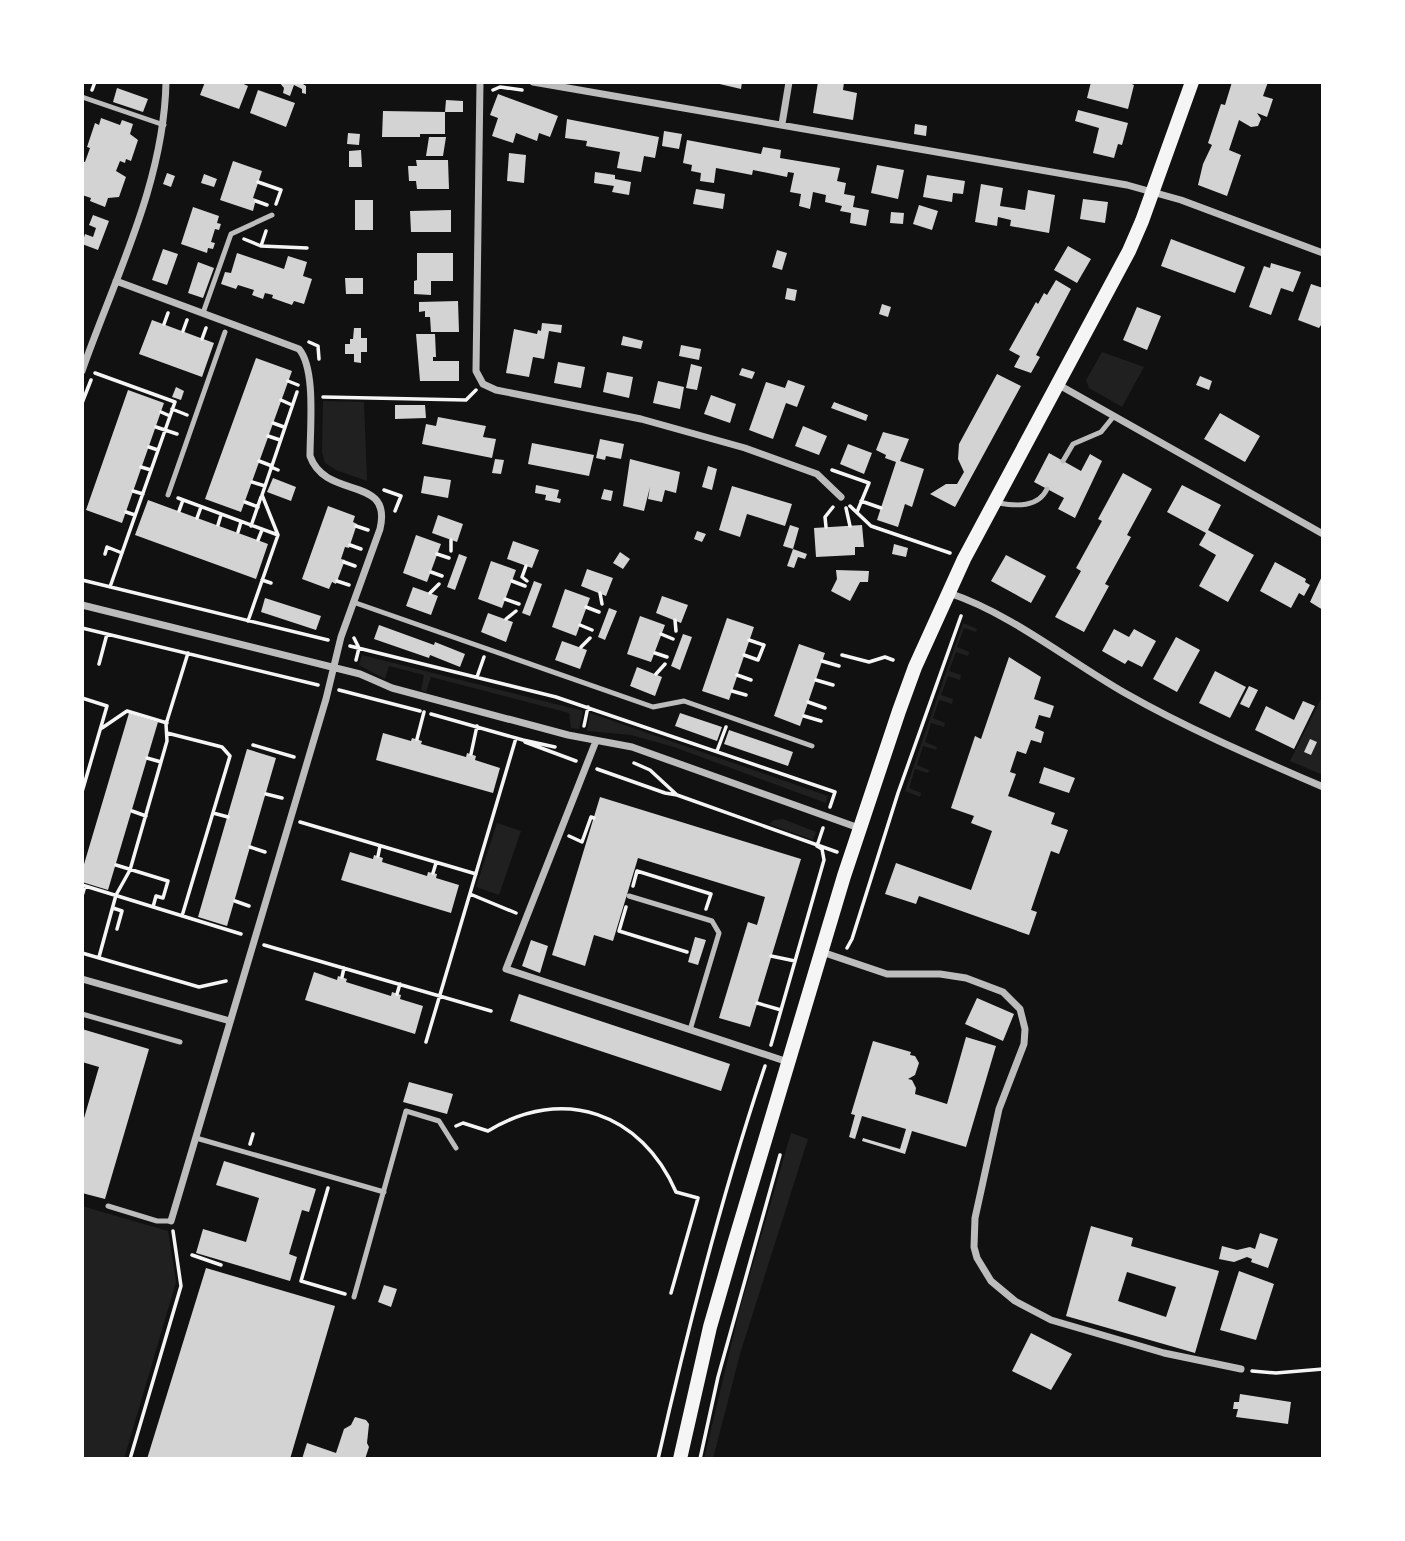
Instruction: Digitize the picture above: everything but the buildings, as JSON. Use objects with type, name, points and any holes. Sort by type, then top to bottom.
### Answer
[{"type":"main road","points":[[680,1459],[710,1327],[788,1062],[859,828],[911,678],[994,503],[1129,251],[1192,82]]},
{"type":"street","points":[[82,371],[147,194],[164,125],[166,82]]},
{"type":"street","points":[[480,82],[476,371],[483,384],[495,390],[641,419],[745,448],[817,474],[841,497]]},
{"type":"street","points":[[533,82],[1126,185],[1181,200],[1323,253]]},
{"type":"street","points":[[782,124],[789,82]]},
{"type":"street","points":[[116,281],[299,349],[308,364],[310,456],[314,467],[329,480],[372,496],[379,502],[382,510],[380,529],[340,643],[171,1222]]},
{"type":"street","points":[[1059,385],[1323,534]]},
{"type":"street","points":[[949,593],[992,612],[1139,700],[1226,744],[1323,788]]},
{"type":"street","points":[[82,605],[360,674],[392,688],[581,738],[632,747],[859,828]]},
{"type":"street","points":[[596,741],[506,970],[788,1062]]},
{"type":"street","points":[[821,951],[887,974],[940,974],[966,978],[1003,992],[1020,1009],[1025,1028],[1024,1044],[999,1110],[975,1218],[976,1258],[991,1281],[1015,1301],[1051,1320],[1164,1353],[1241,1369]]},
{"type":"street","points":[[82,979],[230,1021]]},
{"type":"lane","points":[[82,97],[164,125]]},
{"type":"lane","points":[[203,313],[231,234],[272,215]]},
{"type":"lane","points":[[168,495],[225,332]]},
{"type":"lane","points":[[1063,461],[1073,444],[1101,432],[1114,416]]},
{"type":"lane","points":[[994,503],[1013,505],[1035,502],[1041,499],[1047,489]]},
{"type":"lane","points":[[353,602],[653,708],[684,701],[812,746]]},
{"type":"lane","points":[[629,896],[712,921],[719,933],[690,1030]]},
{"type":"lane","points":[[82,1014],[180,1042]]},
{"type":"lane","points":[[354,1297],[406,1111],[439,1121],[456,1148]]},
{"type":"lane","points":[[196,1138],[384,1192]]},
{"type":"lane","points":[[108,1206],[157,1221],[171,1222]]},
{"type":"path","points":[[495,82],[495,88]]},
{"type":"path","points":[[487,96],[495,88],[505,87],[533,92]]},
{"type":"path","points":[[231,234],[261,246],[307,247]]},
{"type":"path","points":[[164,324],[168,312],[225,332]]},
{"type":"path","points":[[183,331],[187,318]]},
{"type":"path","points":[[202,339],[207,326]]},
{"type":"path","points":[[306,341],[318,345],[319,371]]},
{"type":"path","points":[[299,411],[300,372]]},
{"type":"path","points":[[82,403],[93,373],[175,402],[110,587]]},
{"type":"path","points":[[288,381],[299,386]]},
{"type":"path","points":[[310,397],[466,400],[483,384]]},
{"type":"path","points":[[251,526],[299,386]]},
{"type":"path","points":[[281,400],[293,405]]},
{"type":"path","points":[[161,412],[170,416]]},
{"type":"path","points":[[273,423],[285,428]]},
{"type":"path","points":[[156,427],[188,438]]},
{"type":"path","points":[[268,436],[281,440]]},
{"type":"path","points":[[149,447],[158,450]]},
{"type":"path","points":[[260,461],[278,470]]},
{"type":"path","points":[[820,466],[869,483],[857,512]]},
{"type":"path","points":[[141,467],[151,470]]},
{"type":"path","points":[[252,482],[265,486]]},
{"type":"path","points":[[145,486],[278,535]]},
{"type":"path","points":[[377,487],[401,496],[392,520]]},
{"type":"path","points":[[133,491],[142,494]]},
{"type":"path","points":[[248,621],[278,535],[262,495]]},
{"type":"path","points":[[841,497],[870,526],[950,553]]},
{"type":"path","points":[[841,497],[850,526]]},
{"type":"path","points":[[826,527],[825,517],[841,497]]},
{"type":"path","points":[[179,511],[183,500]]},
{"type":"path","points":[[861,501],[881,508]]},
{"type":"path","points":[[245,502],[258,507]]},
{"type":"path","points":[[197,517],[201,507]]},
{"type":"path","points":[[126,512],[135,515]]},
{"type":"path","points":[[218,525],[221,514]]},
{"type":"path","points":[[344,597],[372,518]]},
{"type":"path","points":[[238,532],[242,522]]},
{"type":"path","points":[[356,526],[368,530]]},
{"type":"path","points":[[258,540],[262,530]]},
{"type":"path","points":[[451,540],[451,551]]},
{"type":"path","points":[[350,545],[361,549]]},
{"type":"path","points":[[105,554],[107,547],[122,553]]},
{"type":"path","points":[[437,554],[449,558]]},
{"type":"path","points":[[344,562],[355,566]]},
{"type":"path","points":[[512,581],[526,583],[522,577],[526,566]]},
{"type":"path","points":[[431,572],[442,576]]},
{"type":"path","points":[[82,580],[588,707],[835,792]]},
{"type":"path","points":[[262,580],[271,583]]},
{"type":"path","points":[[337,581],[349,585]]},
{"type":"path","points":[[430,593],[439,584]]},
{"type":"path","points":[[600,593],[602,604]]},
{"type":"path","points":[[505,599],[519,604]]},
{"type":"path","points":[[586,607],[599,612]]},
{"type":"path","points":[[506,620],[516,611]]},
{"type":"path","points":[[852,939],[898,793],[961,616]]},
{"type":"path","points":[[675,620],[676,631]]},
{"type":"path","points":[[580,625],[592,630]]},
{"type":"path","points":[[82,628],[424,712],[523,740]]},
{"type":"path","points":[[321,638],[330,633]]},
{"type":"path","points":[[354,633],[359,648]]},
{"type":"path","points":[[99,664],[107,634]]},
{"type":"path","points":[[661,635],[673,639]]},
{"type":"path","points":[[581,648],[590,638]]},
{"type":"path","points":[[744,655],[758,660],[764,645],[749,639]]},
{"type":"path","points":[[477,677],[487,649]]},
{"type":"path","points":[[99,957],[116,895],[130,870],[146,816],[167,741],[167,723],[188,653]]},
{"type":"path","points":[[655,653],[667,657]]},
{"type":"path","points":[[842,655],[869,662],[885,657],[893,660]]},
{"type":"path","points":[[822,660],[839,666]]},
{"type":"path","points":[[656,674],[665,664]]},
{"type":"path","points":[[737,675],[751,680]]},
{"type":"path","points":[[816,680],[833,685]]},
{"type":"path","points":[[732,691],[746,695]]},
{"type":"path","points":[[82,698],[107,705],[82,792]]},
{"type":"path","points":[[808,702],[825,708]]},
{"type":"path","points":[[581,738],[588,707]]},
{"type":"path","points":[[100,730],[127,711],[167,723]]},
{"type":"path","points":[[417,739],[424,712]]},
{"type":"path","points":[[804,716],[821,721]]},
{"type":"path","points":[[717,751],[730,717]]},
{"type":"path","points":[[471,754],[477,726]]},
{"type":"path","points":[[167,733],[222,747],[230,756],[182,916]]},
{"type":"path","points":[[426,1042],[516,738]]},
{"type":"path","points":[[253,745],[294,757]]},
{"type":"path","points":[[147,758],[161,762]]},
{"type":"path","points":[[266,794],[282,798]]},
{"type":"path","points":[[658,1459],[692,1317],[742,1134],[768,1056],[822,871],[824,855],[817,846],[677,794]]},
{"type":"path","points":[[131,811],[146,816]]},
{"type":"path","points":[[213,813],[228,817]]},
{"type":"path","points":[[582,842],[591,817],[594,818]]},
{"type":"path","points":[[290,820],[476,874]]},
{"type":"path","points":[[378,856],[380,846]]},
{"type":"path","points":[[250,847],[265,852]]},
{"type":"path","points":[[433,873],[436,863]]},
{"type":"path","points":[[116,865],[168,881],[163,898],[156,896],[153,907]]},
{"type":"path","points":[[687,952],[619,930],[637,872],[711,894],[703,919]]},
{"type":"path","points":[[82,896],[84,886],[241,934]]},
{"type":"path","points":[[470,894],[527,918]]},
{"type":"path","points":[[234,901],[249,906]]},
{"type":"path","points":[[113,908],[122,911],[117,929]]},
{"type":"path","points":[[254,942],[491,1011]]},
{"type":"path","points":[[82,953],[199,987],[226,981]]},
{"type":"path","points":[[771,956],[795,961]]},
{"type":"path","points":[[342,977],[344,968]]},
{"type":"path","points":[[397,994],[400,984]]},
{"type":"path","points":[[757,1003],[781,1010]]},
{"type":"path","points":[[444,1129],[463,1123],[488,1131],[514,1117],[533,1112],[568,1109],[596,1114],[625,1127],[653,1152],[676,1192],[698,1198],[671,1293]]},
{"type":"path","points":[[251,1142],[253,1134]]},
{"type":"path","points":[[700,1459],[727,1342],[780,1153]]},
{"type":"path","points":[[332,1177],[300,1281],[354,1297]]},
{"type":"path","points":[[130,1459],[181,1286],[171,1222]]},
{"type":"path","points":[[192,1255],[221,1265]]},
{"type":"path","points":[[1241,1369],[1276,1373],[1323,1369]]},
{"type":"shaded area","points":[[1102,352],[1144,367],[1122,407],[1089,388],[1086,380]]},
{"type":"shaded area","points":[[323,401],[364,402],[367,481],[336,470],[325,463],[322,452]]},
{"type":"shaded area","points":[[963,623],[977,629],[976,632],[964,628],[957,647],[969,652],[968,656],[956,652],[949,671],[961,675],[960,680],[948,676],[941,695],[953,699],[952,704],[939,700],[933,718],[945,723],[944,727],[931,723],[925,742],[937,747],[936,750],[923,746],[917,765],[929,770],[928,773],[915,769],[909,788],[921,793],[920,797],[905,791]]},
{"type":"shaded area","points":[[362,655],[583,711],[579,729],[571,728],[569,713],[431,677],[426,692],[421,690],[424,675],[389,666],[385,679],[359,665]]},
{"type":"shaded area","points":[[1323,695],[1323,775],[1290,761]]},
{"type":"shaded area","points":[[590,713],[828,796],[826,803],[674,747],[631,735],[587,731]]},
{"type":"shaded area","points":[[783,819],[816,832],[813,840],[769,824]]},
{"type":"shaded area","points":[[497,823],[521,831],[499,895],[476,887]]},
{"type":"shaded area","points":[[791,1133],[808,1139],[740,1354],[713,1459],[704,1459],[739,1312]]},
{"type":"shaded area","points":[[82,1206],[168,1231],[176,1282],[124,1459],[82,1459]]}]
